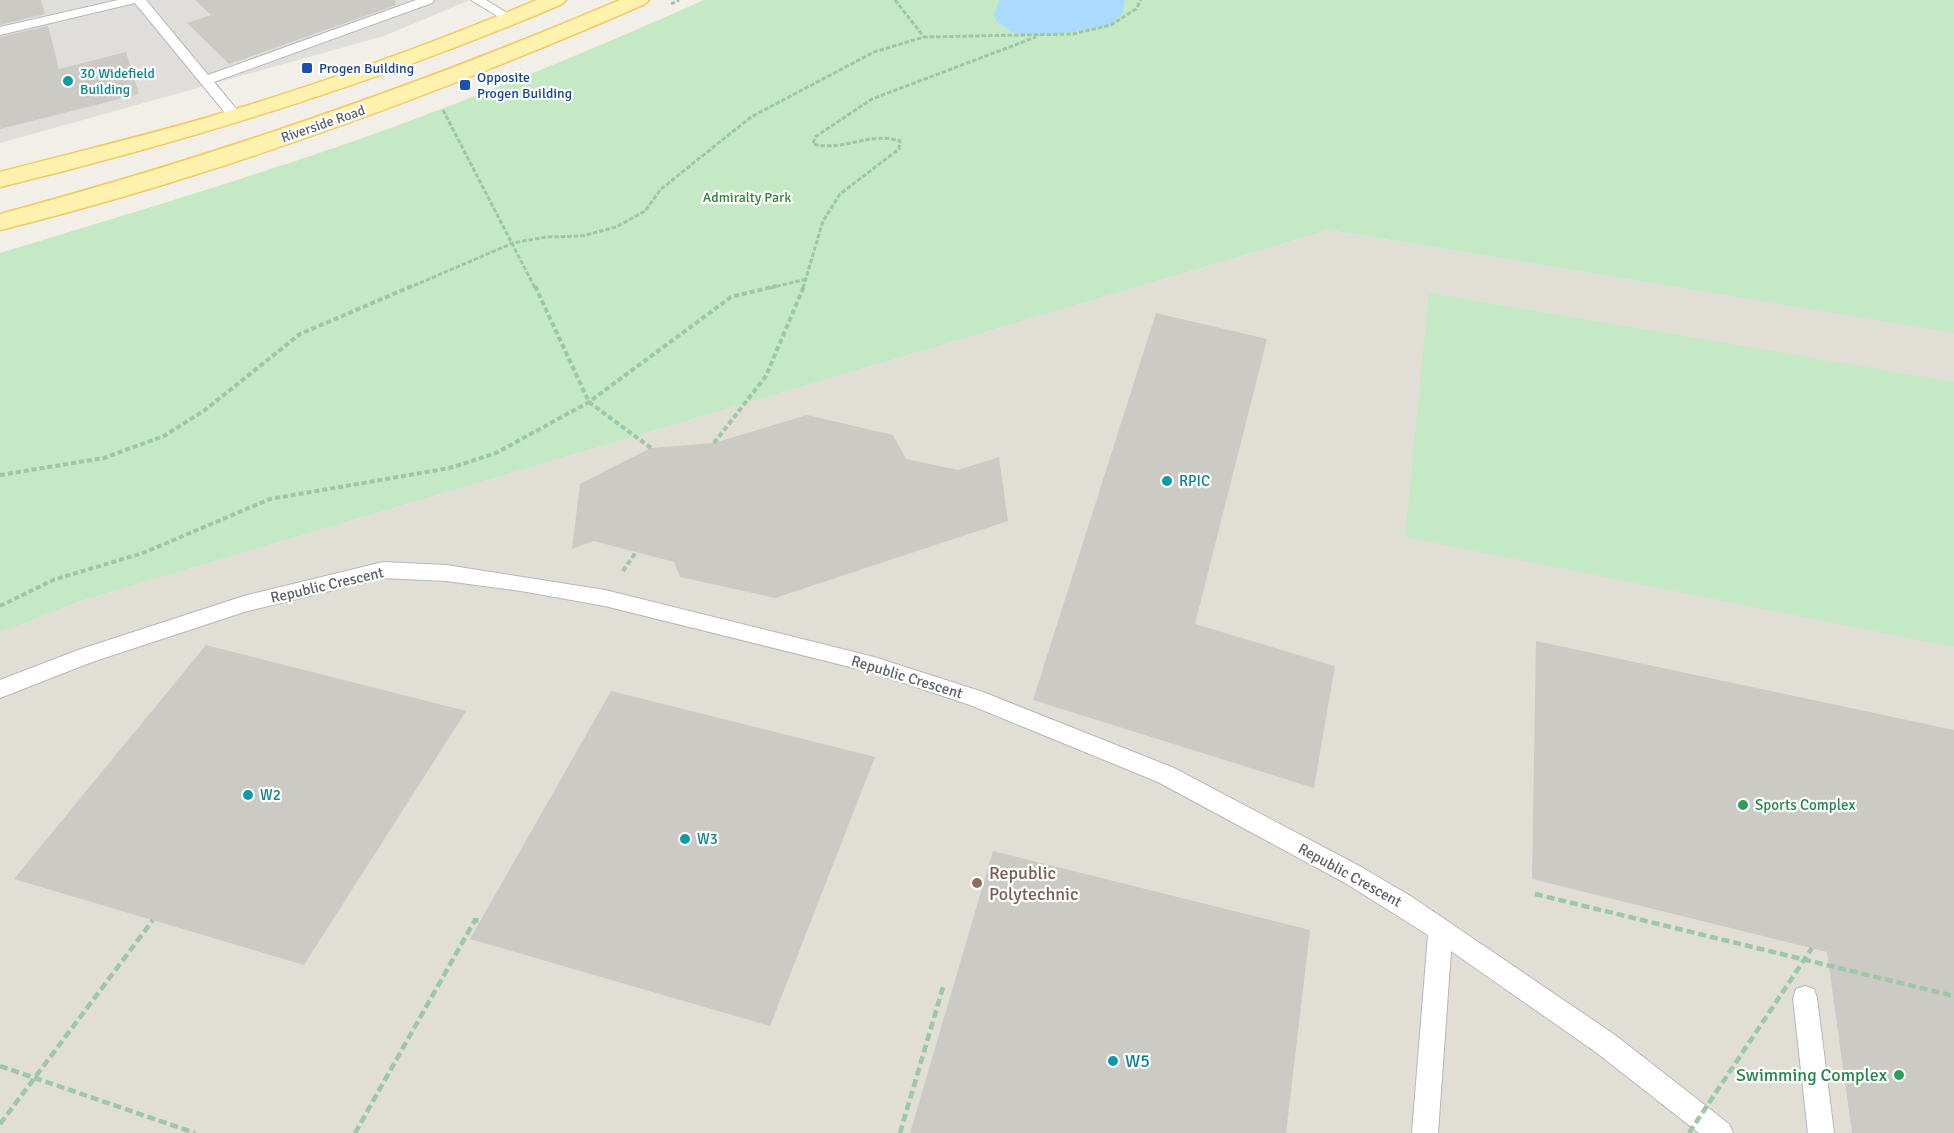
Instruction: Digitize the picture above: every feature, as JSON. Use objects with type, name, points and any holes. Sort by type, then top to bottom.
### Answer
[{"type":"main road","points":[[0,180],[236,117],[395,63],[555,0]]},
{"type":"main road","name":"Riverside Road","points":[[0,222],[219,160],[343,118],[520,51],[638,0]]},
{"type":"lane","points":[[0,31],[134,0]]},
{"type":"lane","points":[[139,0],[236,117]]},
{"type":"lane","points":[[206,80],[428,0]]},
{"type":"lane","points":[[477,0],[511,19]]},
{"type":"lane","name":"Republic Crescent","points":[[0,689],[85,656],[244,604],[383,570],[446,573],[605,598],[874,665],[976,698],[1166,775],[1355,876],[1441,929],[1606,1044],[1720,1133]]},
{"type":"lane","points":[[1425,1133],[1441,929]]},
{"type":"lane","points":[[1805,998],[1821,1133]]},
{"type":"path","points":[[895,0],[924,37]]},
{"type":"path","points":[[0,475],[104,458],[164,436],[205,410],[300,334],[513,243],[546,237],[582,236],[616,226],[645,211],[661,189],[751,117],[874,52],[924,37],[1073,34],[1111,25],[1136,9],[1141,0]]},
{"type":"path","points":[[714,443],[766,376],[807,279],[823,220],[840,194],[899,149],[900,141],[881,137],[835,148],[822,148],[813,144],[815,137],[872,99],[1040,36]]},
{"type":"path","points":[[441,106],[513,243],[589,402],[651,448]]},
{"type":"path","points":[[0,606],[53,580],[143,553],[270,499],[450,468],[495,453],[589,402],[731,297],[807,279]]},
{"type":"path","points":[[1535,894],[1954,996]]},
{"type":"path","points":[[0,1124],[153,920]]},
{"type":"path","points":[[355,1133],[475,920],[481,921]]},
{"type":"path","points":[[1689,1133],[1812,948]]},
{"type":"path","points":[[900,1133],[944,984]]},
{"type":"path","points":[[0,1066],[195,1133]]},
{"type":"shaded area","points":[[0,0],[470,0],[384,36],[0,143]]},
{"type":"shaded area","name":"Republic Polytechnic","points":[[1329,230],[1954,333],[1954,1133],[0,1133],[0,633],[81,601]]},
{"type":"green space","name":"Admiralty Park","points":[[704,0],[1954,0],[1954,333],[1329,230],[81,601],[0,633],[0,253],[209,189],[381,132],[521,78]]},
{"type":"green space","points":[[1429,293],[1954,382],[1954,647],[1405,537]]},
{"type":"water","points":[[999,0],[1125,1],[1123,12],[1111,25],[1040,36],[1014,33],[997,22],[994,15]]},
{"type":"building","points":[[0,0],[41,0],[45,14],[0,25]]},
{"type":"building","points":[[195,0],[395,0],[396,5],[229,64],[187,23],[211,15]]},
{"type":"building","name":"30 Widefield Building","points":[[48,26],[59,69],[126,52],[139,94],[0,129],[0,37]]},
{"type":"building","name":"RPIC","points":[[1156,313],[1267,339],[1195,624],[1335,666],[1314,788],[1033,700]]},
{"type":"building","points":[[807,415],[893,435],[906,459],[958,470],[999,457],[1008,521],[775,598],[680,577],[674,562],[594,541],[572,549],[580,484],[651,448],[714,443]]},
{"type":"building","name":"Sports Complex","points":[[1536,641],[1954,730],[1954,1133],[1852,1133],[1827,952],[1532,879]]},
{"type":"building","name":"W2","points":[[206,645],[466,711],[304,965],[14,879]]},
{"type":"building","name":"W3","points":[[611,691],[875,757],[770,1026],[470,939]]},
{"type":"building","name":"W5","points":[[993,851],[1310,930],[1286,1133],[910,1133]]},
{"type":"place","name":"Progen Building","points":[[307,68]]},
{"type":"place","name":"30 Widefield Building","points":[[68,81]]},
{"type":"place","name":"Opposite Progen Building","points":[[465,85]]},
{"type":"place","name":"RPIC","points":[[1167,481]]},
{"type":"place","name":"W2","points":[[248,795]]},
{"type":"place","name":"Sports Complex","points":[[1743,805]]},
{"type":"place","name":"W3","points":[[685,839]]},
{"type":"place","name":"Republic Polytechnic","points":[[977,883]]},
{"type":"place","name":"W5","points":[[1113,1061]]},
{"type":"place","name":"Swimming Complex","points":[[1899,1075]]}]
